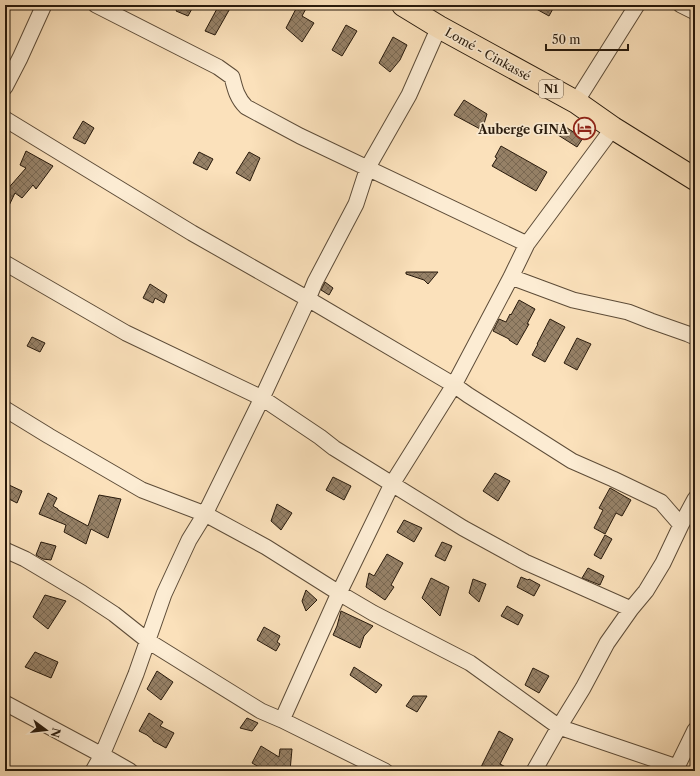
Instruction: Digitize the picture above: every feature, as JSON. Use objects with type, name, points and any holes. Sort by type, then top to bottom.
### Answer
[{"type":"highway","name":"Lomé - Cinkassé","points":[[403,5],[439,27],[576,102],[613,128],[695,179]]},
{"type":"street","points":[[5,87],[44,5]]},
{"type":"street","points":[[96,5],[218,67],[232,77],[235,91],[240,101],[246,107],[300,136],[368,167],[527,244]]},
{"type":"street","points":[[576,102],[637,5]]},
{"type":"street","points":[[681,5],[695,12]]},
{"type":"street","points":[[94,771],[133,681],[164,594],[189,540],[205,514],[262,398],[315,282],[356,204],[368,167],[409,95],[439,27]]},
{"type":"street","points":[[5,120],[192,233],[454,385],[572,461],[661,502],[681,525]]},
{"type":"street","points":[[282,720],[339,593],[392,484],[454,385],[527,244],[613,128]]},
{"type":"street","points":[[5,263],[126,333],[262,398],[334,448],[463,528],[525,562],[631,609]]},
{"type":"street","points":[[511,276],[573,300],[628,312],[695,337]]},
{"type":"street","points":[[5,409],[142,490],[205,514],[266,547],[373,613],[470,663],[559,727],[676,769],[695,730]]},
{"type":"street","points":[[534,771],[583,688],[607,643],[631,609],[646,591],[695,499]]},
{"type":"street","points":[[5,550],[25,559],[82,593],[114,614],[148,641],[261,710],[385,771]]},
{"type":"street","points":[[5,703],[130,771]]},
{"type":"building","points":[[179,5],[194,5],[188,16],[176,11]]},
{"type":"building","points":[[219,5],[232,5],[215,35],[205,31]]},
{"type":"building","points":[[298,5],[308,5],[302,16],[314,23],[302,42],[286,28]]},
{"type":"building","points":[[529,5],[555,5],[549,16]]},
{"type":"building","points":[[346,25],[357,31],[342,56],[332,50]]},
{"type":"building","points":[[393,37],[407,45],[400,60],[390,72],[379,63]]},
{"type":"building","points":[[464,100],[487,114],[482,130],[454,115]]},
{"type":"building","points":[[83,121],[94,128],[85,144],[73,138]]},
{"type":"building","points":[[564,126],[583,138],[577,147],[558,135]]},
{"type":"building","points":[[501,146],[547,172],[536,191],[492,166],[497,158],[495,157]]},
{"type":"building","points":[[26,151],[53,166],[36,189],[33,185],[22,198],[15,193],[5,214],[5,192],[26,168],[20,165]]},
{"type":"building","points":[[199,152],[213,159],[207,170],[193,163]]},
{"type":"building","points":[[249,152],[260,158],[250,181],[236,173]]},
{"type":"building","points":[[406,272],[438,272],[428,284],[424,280],[406,274]]},
{"type":"building","points":[[325,282],[333,288],[329,295],[321,290]]},
{"type":"building","points":[[150,284],[167,295],[164,303],[155,298],[153,303],[143,298]]},
{"type":"building","points":[[519,300],[535,309],[527,324],[529,324],[517,345],[493,331],[499,319],[506,322]]},
{"type":"building","points":[[550,319],[565,327],[545,362],[532,355]]},
{"type":"building","points":[[32,337],[45,343],[40,352],[27,346]]},
{"type":"building","points":[[577,338],[591,344],[577,370],[564,363]]},
{"type":"building","points":[[495,473],[510,481],[498,501],[483,491]]},
{"type":"building","points":[[333,477],[351,486],[344,500],[326,490]]},
{"type":"building","points":[[9,485],[22,491],[17,503],[5,497]]},
{"type":"building","points":[[610,488],[631,500],[622,516],[616,513],[605,534],[594,528],[603,510],[599,508]]},
{"type":"building","points":[[48,493],[57,498],[53,506],[88,526],[99,495],[121,499],[108,538],[91,529],[86,544],[64,532],[66,525],[39,514]]},
{"type":"building","points":[[277,504],[292,513],[281,530],[271,521]]},
{"type":"building","points":[[404,520],[422,528],[414,542],[397,532]]},
{"type":"building","points":[[605,535],[612,539],[601,559],[594,555]]},
{"type":"building","points":[[41,542],[56,546],[51,560],[43,559],[36,555]]},
{"type":"building","points":[[442,542],[452,546],[445,561],[435,556]]},
{"type":"building","points":[[387,554],[403,563],[391,585],[394,587],[385,600],[366,587],[369,573],[374,576]]},
{"type":"building","points":[[588,568],[604,576],[600,585],[582,578]]},
{"type":"building","points":[[521,577],[528,580],[529,579],[540,585],[534,596],[517,587]]},
{"type":"building","points":[[431,578],[449,587],[440,616],[422,598]]},
{"type":"building","points":[[473,579],[486,584],[479,602],[469,593]]},
{"type":"building","points":[[306,590],[317,600],[306,611],[302,601]]},
{"type":"building","points":[[45,595],[66,601],[48,629],[33,617]]},
{"type":"building","points":[[507,606],[523,615],[518,625],[501,616]]},
{"type":"building","points":[[341,611],[373,626],[364,636],[360,648],[333,635]]},
{"type":"building","points":[[264,627],[280,636],[277,642],[280,644],[276,651],[257,640]]},
{"type":"building","points":[[35,652],[58,662],[51,678],[25,667]]},
{"type":"building","points":[[354,667],[382,685],[376,693],[350,675]]},
{"type":"building","points":[[533,668],[549,676],[539,693],[525,685]]},
{"type":"building","points":[[157,671],[173,682],[161,700],[147,689]]},
{"type":"building","points":[[413,696],[427,696],[417,712],[406,706]]},
{"type":"building","points":[[149,713],[163,722],[160,726],[174,733],[166,748],[139,731]]},
{"type":"building","points":[[247,718],[258,723],[252,731],[240,728]]},
{"type":"building","points":[[499,731],[513,739],[500,764],[513,771],[479,771]]},
{"type":"building","points":[[261,746],[279,757],[280,749],[292,749],[290,771],[266,771],[252,763]]},
{"type":"place","name":"Auberge GINA","points":[[584,129]]}]
